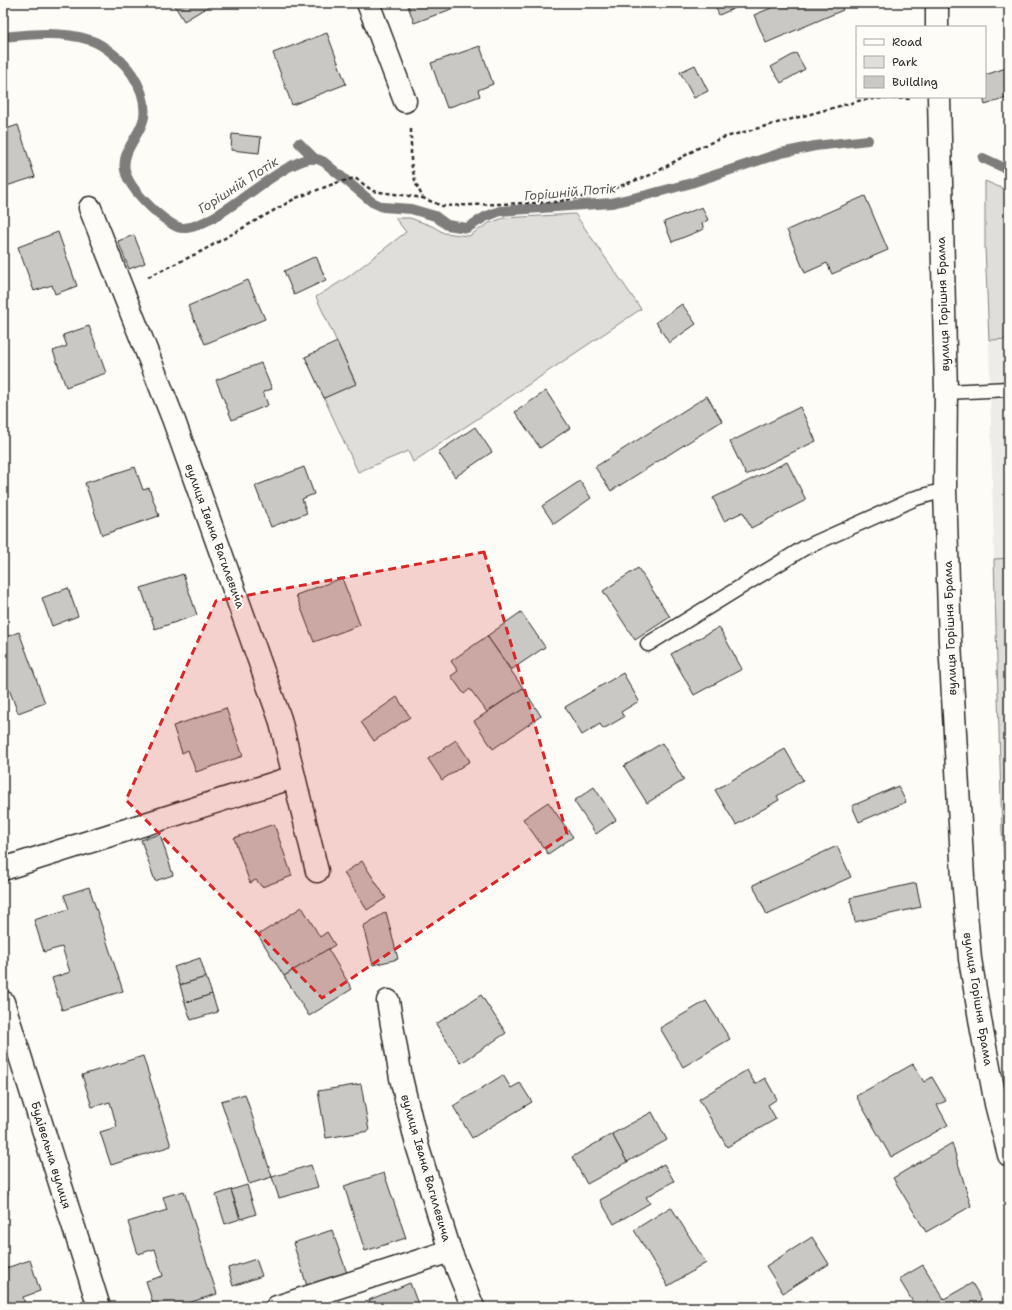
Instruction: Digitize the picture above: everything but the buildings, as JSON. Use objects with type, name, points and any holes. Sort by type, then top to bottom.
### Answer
[{"type":"street","points":[[368,3],[405,101]]},
{"type":"street","points":[[937,3],[937,26]]},
{"type":"street","name":"вулиця Горішня Брама","points":[[939,99],[946,392],[945,490],[950,650],[962,870],[970,959],[996,1104],[1009,1155]]},
{"type":"street","name":"вулиця Івана Вагилевича","points":[[90,208],[174,421],[280,719],[317,871]]},
{"type":"street","points":[[3,869],[294,777]]},
{"type":"street","name":"вулиця Івана Вагилевича","points":[[388,1001],[401,1078],[417,1145],[450,1251],[473,1307]]},
{"type":"street","name":"Будівельна вулиця","points":[[3,1002],[99,1307]]},
{"type":"street","points":[[278,1307],[450,1251]]},
{"type":"lane","points":[[946,392],[1009,389]]},
{"type":"lane","points":[[648,644],[804,548],[916,498],[945,490]]},
{"type":"path","points":[[122,289],[202,250],[296,198],[336,183],[355,178],[373,191],[423,198],[442,206],[555,202],[598,194],[653,174],[698,148],[722,138],[784,120],[862,100],[886,98],[939,99]]},
{"type":"path","points":[[405,101],[411,128],[411,163],[416,184],[423,198]]},
{"type":"highlighted area","points":[[484,552],[567,834],[322,998],[126,800],[216,601]]},
{"type":"shaded area","points":[[1009,339],[1009,558],[994,559],[989,340]]},
{"type":"green space","points":[[985,181],[1009,191],[1009,339],[989,340],[985,247]]},
{"type":"green space","points":[[575,214],[641,309],[413,462],[408,451],[358,472],[324,398],[356,383],[316,297],[348,277],[406,232],[395,218],[410,218],[432,226],[444,233],[469,236],[489,223],[504,218]]},
{"type":"green space","points":[[1009,558],[1009,920],[1002,833],[994,559]]},
{"type":"waterway","name":"Горішній Потік","points":[[3,37],[47,34],[80,37],[96,42],[114,54],[124,64],[138,84],[144,106],[144,117],[142,124],[128,149],[126,156],[125,170],[127,177],[137,193],[151,208],[172,224],[182,228],[195,226],[208,220],[283,170],[305,160],[311,159],[318,159],[324,162],[372,202],[383,207],[411,209],[435,216],[447,225],[467,228],[485,217],[500,211],[611,203],[688,184],[781,153],[815,146],[868,140]]},
{"type":"waterway","points":[[299,143],[315,159]]},
{"type":"waterway","name":"Горішній Потік","points":[[983,158],[1009,170]]}]
